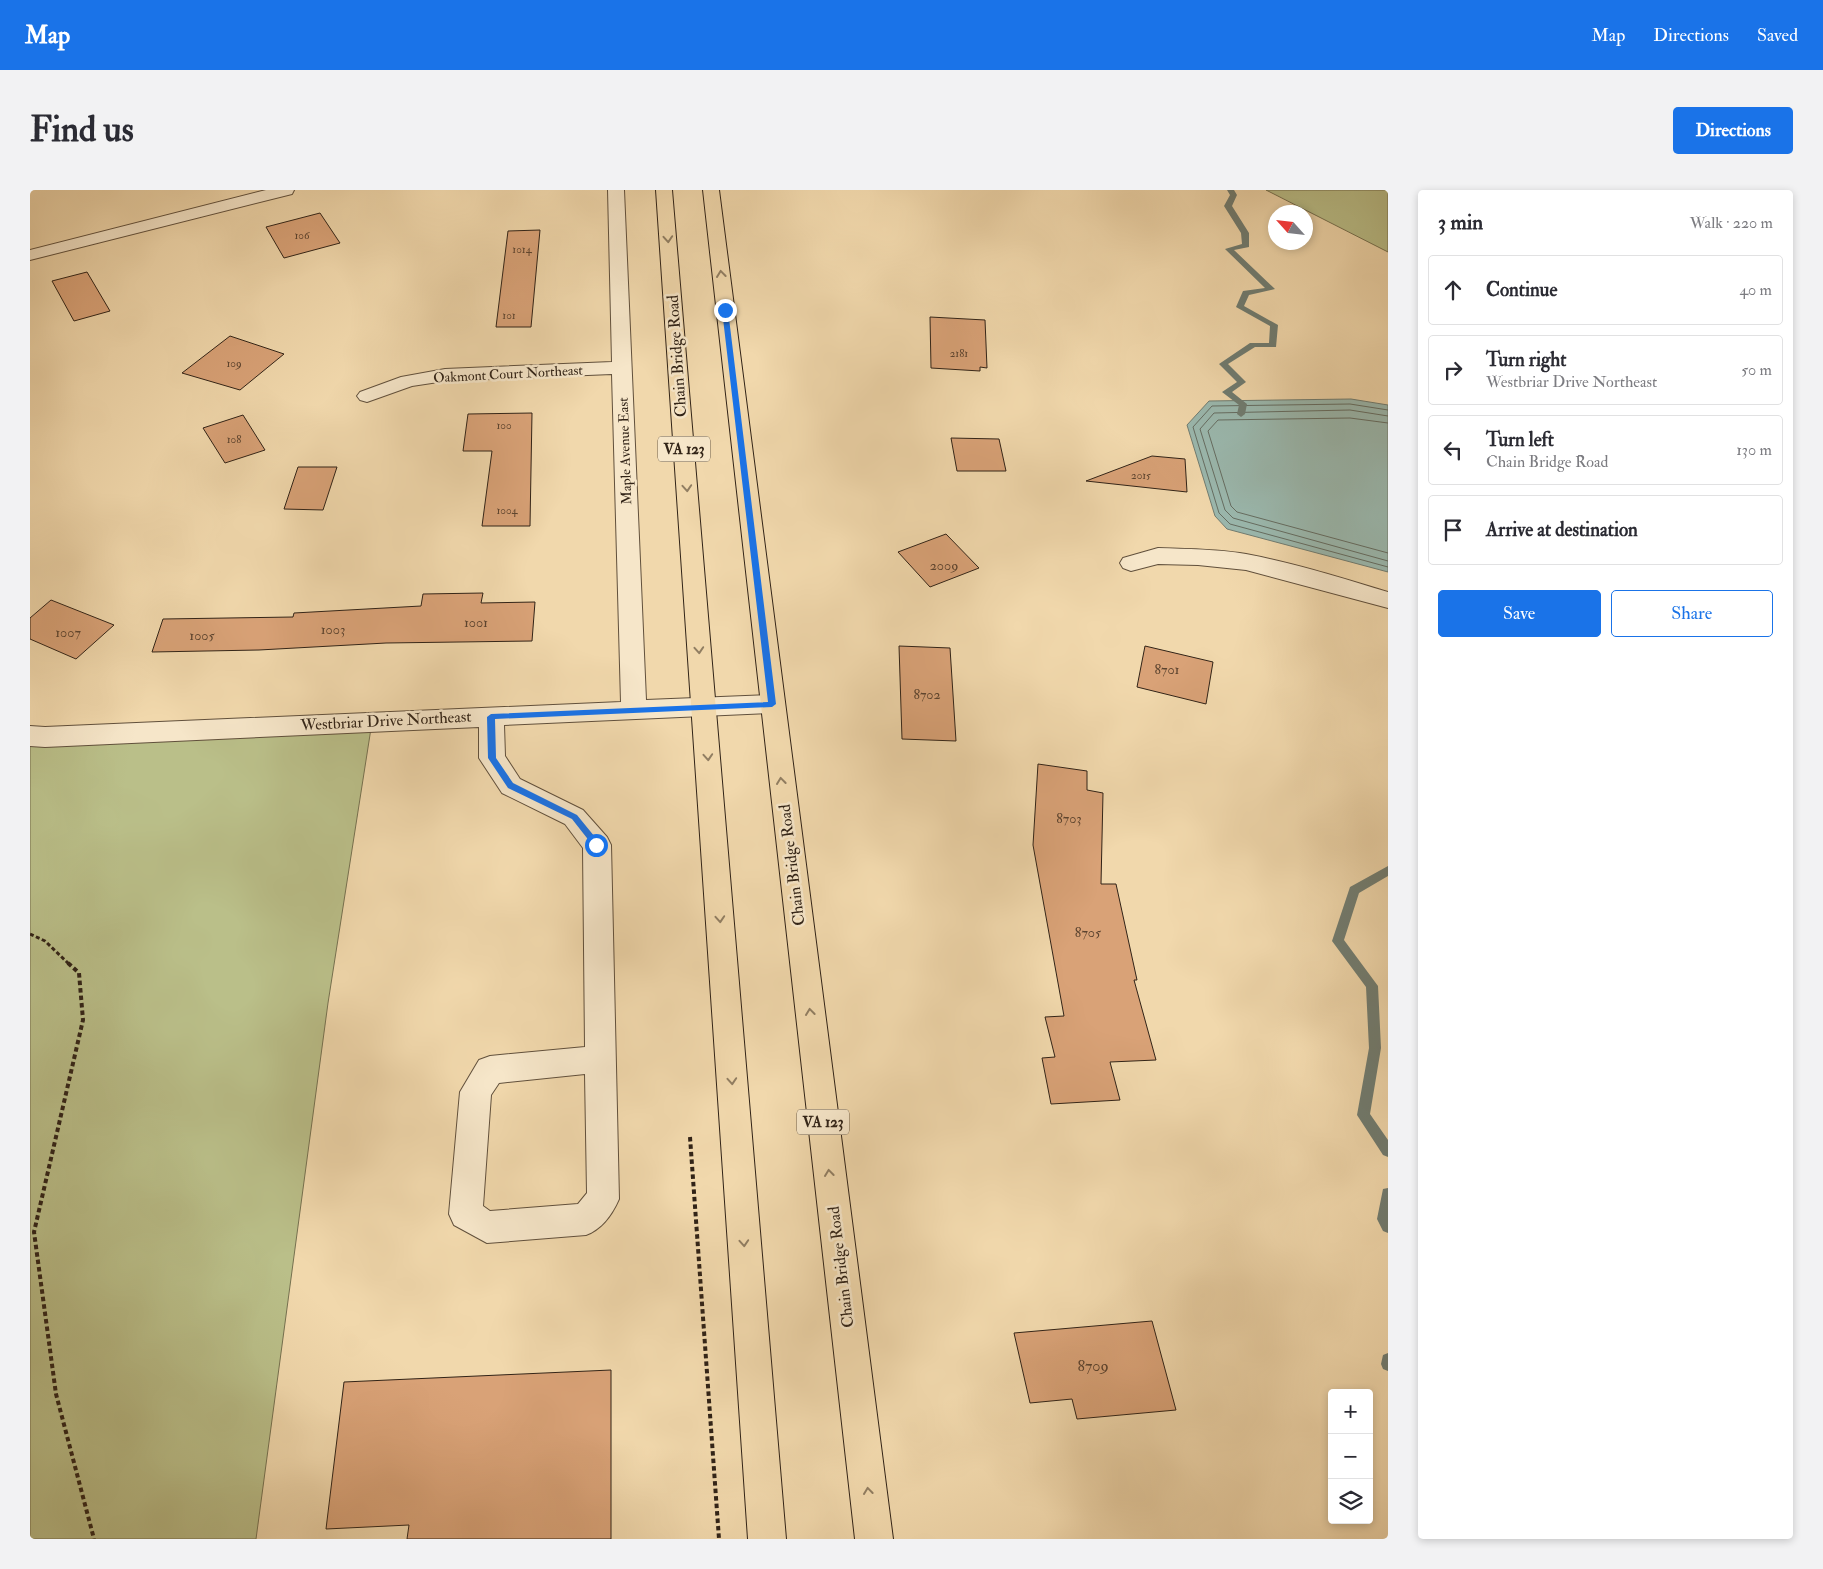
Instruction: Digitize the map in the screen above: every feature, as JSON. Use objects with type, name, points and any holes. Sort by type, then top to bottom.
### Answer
[{"type":"main road","name":"Chain Bridge Road","points":[[664,190],[766,1539]]},
{"type":"main road","name":"Chain Bridge Road","points":[[710,190],[874,1539]]},
{"type":"street","points":[[30,255],[286,190]]},
{"type":"street","name":"Maple Avenue East","points":[[616,190],[634,711]]},
{"type":"street","name":"Oakmont Court Northeast","points":[[367,396],[408,381],[445,375],[622,368]]},
{"type":"street","points":[[1131,563],[1158,556],[1198,556],[1246,562],[1388,600]]},
{"type":"street","name":"Westbriar Drive Northeast","points":[[30,736],[45,737],[772,704]]},
{"type":"street","points":[[491,717],[492,758],[510,786],[574,817],[596,845],[603,1199],[586,1219],[487,1227],[466,1214],[476,1092],[490,1070],[600,1059]]},
{"type":"path","points":[[30,934],[45,941],[79,973],[83,1020],[34,1232],[56,1394],[94,1539]]},
{"type":"path","points":[[690,1137],[718,1539]]},
{"type":"green space","points":[[1266,190],[1388,190],[1388,252],[1313,214],[1313,205],[1296,205]]},
{"type":"green space","points":[[372,722],[328,1003],[256,1539],[30,1539],[30,736]]},
{"type":"water","points":[[1351,399],[1388,405],[1388,572],[1227,529],[1215,516],[1187,425],[1209,401]]},
{"type":"building","points":[[320,213],[340,243],[284,258],[266,227]]},
{"type":"building","points":[[540,230],[531,327],[496,327],[508,231]]},
{"type":"building","points":[[87,272],[110,311],[74,321],[52,281]]},
{"type":"building","points":[[930,317],[985,320],[987,368],[980,367],[980,371],[931,368]]},
{"type":"building","points":[[230,336],[284,354],[240,390],[182,373]]},
{"type":"building","points":[[532,413],[530,526],[482,526],[492,451],[463,451],[468,414]]},
{"type":"building","points":[[243,415],[265,450],[225,463],[203,428]]},
{"type":"building","points":[[951,438],[999,439],[1006,471],[957,471]]},
{"type":"building","points":[[1152,456],[1185,459],[1187,492],[1086,481]]},
{"type":"building","points":[[298,467],[337,467],[323,510],[284,509]]},
{"type":"building","points":[[946,534],[979,568],[930,587],[898,552]]},
{"type":"building","points":[[483,593],[481,603],[535,602],[532,641],[386,643],[259,650],[152,652],[163,619],[293,617],[294,613],[421,606],[423,594]]},
{"type":"building","points":[[51,600],[114,625],[76,659],[30,639],[30,618]]},
{"type":"building","points":[[899,646],[950,648],[956,741],[902,739]]},
{"type":"building","points":[[1145,646],[1213,662],[1206,704],[1137,687]]},
{"type":"building","points":[[1038,764],[1087,771],[1087,790],[1103,793],[1101,884],[1116,884],[1137,980],[1134,980],[1156,1060],[1110,1062],[1120,1100],[1051,1104],[1042,1058],[1055,1057],[1045,1017],[1064,1016],[1033,845]]},
{"type":"building","points":[[1152,1321],[1176,1410],[1077,1419],[1072,1399],[1030,1403],[1014,1333]]},
{"type":"building","points":[[611,1370],[611,1539],[407,1539],[409,1525],[326,1529],[344,1382]]},
{"type":"waterway","points":[[1230,190],[1234,195],[1228,206],[1245,233],[1246,245],[1229,249],[1271,289],[1246,293],[1240,307],[1274,325],[1273,345],[1253,345],[1223,364],[1242,382],[1226,392],[1243,404],[1241,414]]},
{"type":"waterway","points":[[1388,871],[1354,890],[1338,941],[1372,986],[1375,1048],[1363,1115],[1388,1151]]},
{"type":"waterway","points":[[1388,1194],[1384,1219],[1388,1226]]},
{"type":"route","points":[[596,845],[574,817],[510,786],[492,758],[491,717],[772,704],[725,310]]}]
